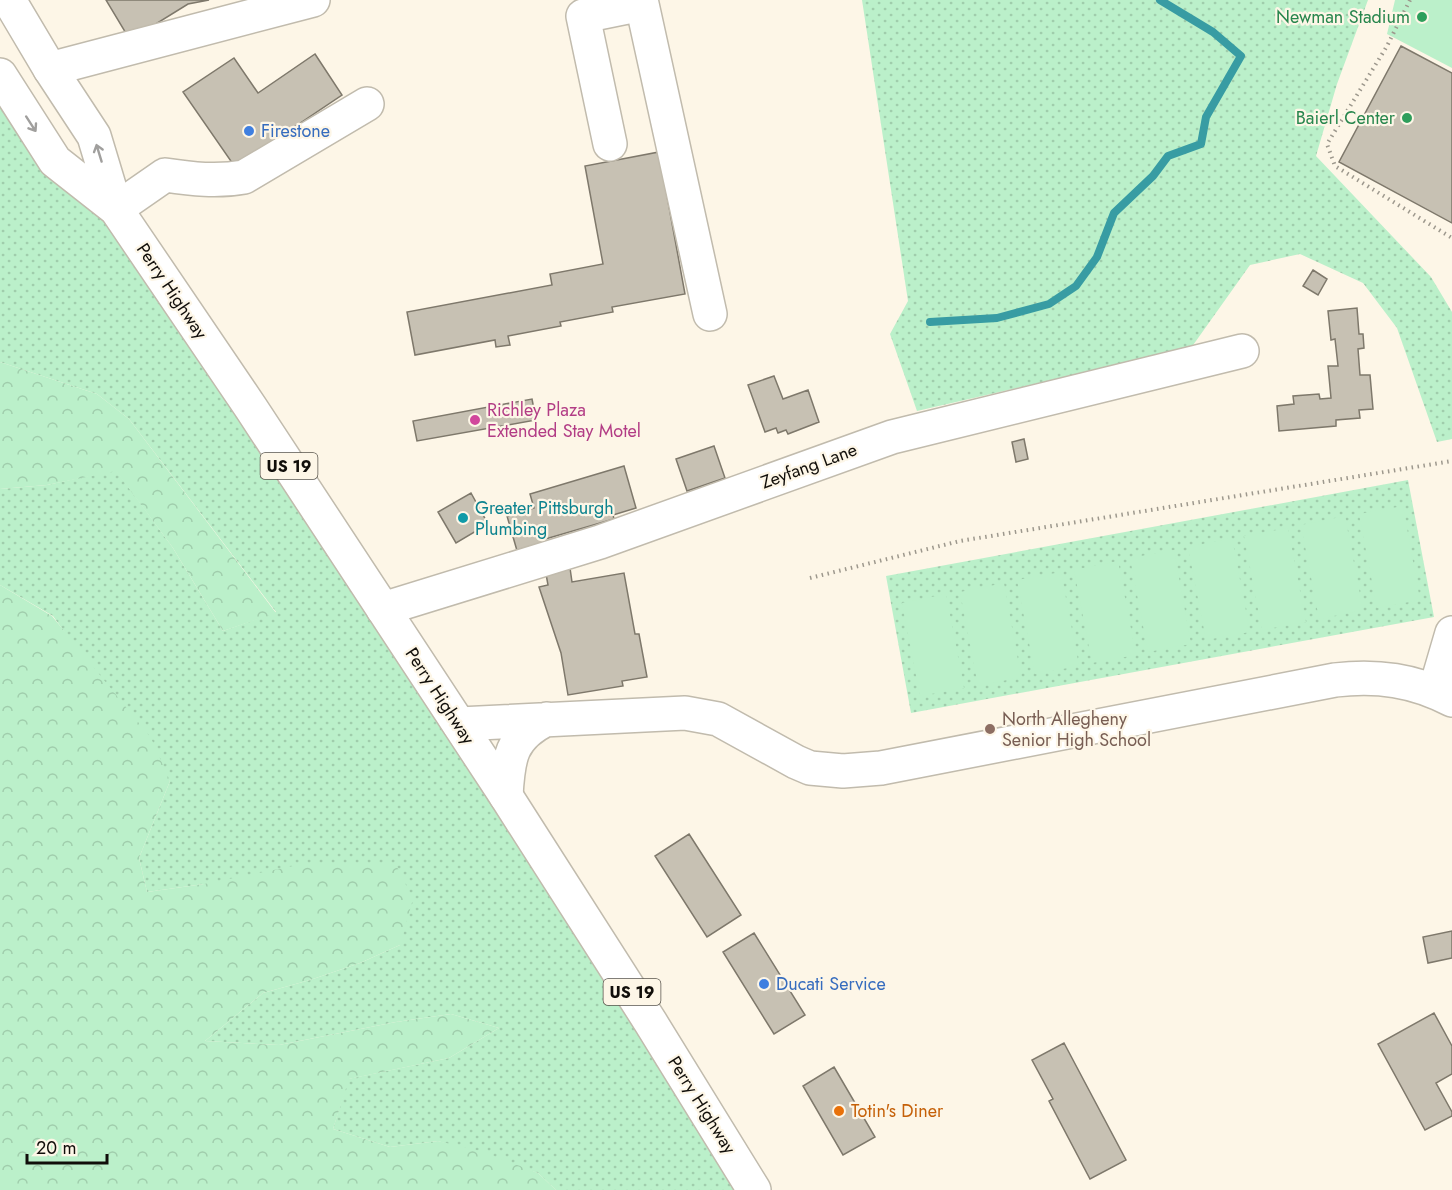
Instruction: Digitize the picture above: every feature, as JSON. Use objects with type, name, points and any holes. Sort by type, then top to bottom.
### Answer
[{"type":"main road","name":"Perry Highway","points":[[9,0],[50,69],[94,136],[116,209],[251,408],[506,796],[754,1190]]},
{"type":"main road","points":[[50,69],[313,0]]},
{"type":"main road","points":[[610,144],[583,16],[642,4],[710,314]]},
{"type":"main road","name":"Perry Highway","points":[[0,75],[55,161],[116,209]]},
{"type":"main road","points":[[116,209],[165,175],[194,180],[227,180],[244,177],[367,104]]},
{"type":"main road","name":"Zeyfang Lane","points":[[383,609],[600,542],[892,437],[1242,351]]},
{"type":"main road","points":[[459,724],[668,712],[702,715],[735,727],[796,762],[825,771],[881,768],[1335,680],[1373,677],[1394,679],[1444,695],[1452,633]]},
{"type":"main road","points":[[506,796],[508,766],[513,748],[524,733],[547,720]]},
{"type":"path","points":[[1410,0],[1387,46],[1327,144],[1335,166],[1452,238]]},
{"type":"path","points":[[810,578],[960,541],[1452,461]]},
{"type":"green space","points":[[862,0],[1368,0],[1337,84],[1316,156],[1431,277],[1452,312],[1452,439],[1437,442],[1397,328],[1363,283],[1300,254],[1250,265],[1191,348],[917,411],[890,334],[908,301]]},
{"type":"green space","name":"Newman Stadium","points":[[1395,0],[1452,0],[1452,68],[1387,34]]},
{"type":"green space","points":[[0,75],[116,209],[754,1190],[556,1190],[538,1173],[438,1141],[390,1147],[333,1129],[348,1079],[449,1058],[499,1028],[451,1014],[396,1022],[279,1045],[205,1041],[263,993],[360,963],[400,945],[204,884],[147,892],[139,858],[170,781],[53,616],[0,585],[0,489],[47,485],[116,470],[173,548],[223,631],[276,612],[129,419],[97,394],[0,362]]},
{"type":"green space","points":[[0,362],[97,394],[129,419],[276,613],[223,631],[173,548],[116,471],[47,485],[0,489]]},
{"type":"green space","points":[[1408,480],[1434,617],[911,713],[886,576]]},
{"type":"green space","points":[[1403,506],[1420,600],[1377,608],[1359,514]]},
{"type":"green space","points":[[1345,516],[1363,610],[1319,619],[1301,525]]},
{"type":"green space","points":[[1288,528],[1306,622],[1262,630],[1244,536]]},
{"type":"green space","points":[[1232,538],[1250,632],[1206,640],[1188,547]]},
{"type":"green space","points":[[1174,550],[1191,644],[1148,652],[1130,558]]},
{"type":"green space","points":[[1118,561],[1136,655],[1092,663],[1074,570]]},
{"type":"green space","points":[[1061,572],[1079,666],[1035,674],[1017,580]]},
{"type":"green space","points":[[1004,583],[1021,677],[978,686],[960,592]]},
{"type":"green space","points":[[0,585],[52,616],[151,738],[170,781],[139,858],[147,892],[204,884],[303,864],[396,865],[413,899],[400,945],[360,963],[263,993],[205,1041],[279,1045],[396,1022],[451,1014],[499,1028],[449,1058],[349,1079],[333,1129],[390,1147],[438,1141],[480,1151],[538,1173],[556,1190],[0,1190]]},
{"type":"green space","points":[[946,594],[964,688],[920,696],[902,603]]},
{"type":"building","points":[[106,0],[209,0],[188,4],[130,40]]},
{"type":"building","name":"Baierl Center","points":[[1401,46],[1452,73],[1452,223],[1339,162]]},
{"type":"building","name":"Firestone","points":[[315,54],[342,95],[235,167],[183,92],[234,58],[258,93]]},
{"type":"building","points":[[659,152],[685,294],[612,307],[613,312],[560,322],[561,326],[508,336],[510,345],[496,347],[495,340],[415,355],[407,312],[552,285],[550,274],[603,264],[585,166]]},
{"type":"building","points":[[1313,270],[1327,279],[1318,295],[1303,286]]},
{"type":"building","points":[[1357,308],[1359,334],[1363,334],[1364,348],[1358,349],[1360,375],[1370,375],[1373,409],[1359,410],[1360,418],[1336,420],[1336,426],[1279,431],[1277,406],[1294,404],[1293,396],[1319,394],[1320,399],[1331,398],[1328,366],[1338,366],[1335,339],[1331,340],[1328,311]]},
{"type":"building","points":[[774,376],[783,399],[808,390],[819,422],[788,434],[786,430],[778,433],[776,428],[765,432],[748,385]]},
{"type":"building","points":[[532,399],[536,420],[417,441],[413,421]]},
{"type":"building","points":[[1024,439],[1028,459],[1016,462],[1012,442]]},
{"type":"building","points":[[714,446],[725,478],[687,491],[676,459]]},
{"type":"building","points":[[624,466],[636,508],[613,515],[614,519],[542,540],[546,553],[520,561],[507,516],[534,508],[530,494]]},
{"type":"building","name":"Greater Pittsburgh Plumbing","points":[[471,493],[488,524],[456,543],[438,512]]},
{"type":"building","points":[[570,568],[572,582],[624,573],[635,634],[639,634],[647,677],[622,681],[623,686],[568,695],[561,653],[539,587],[548,585],[546,574]]},
{"type":"building","points":[[689,834],[741,915],[707,937],[655,856]]},
{"type":"building","points":[[1452,931],[1452,958],[1428,963],[1423,937]]},
{"type":"building","name":"Ducati Service","points":[[754,933],[805,1015],[774,1034],[723,952]]},
{"type":"building","points":[[1434,1013],[1452,1046],[1452,1074],[1436,1083],[1452,1116],[1425,1130],[1378,1044]]},
{"type":"building","points":[[1064,1043],[1126,1160],[1090,1179],[1049,1101],[1053,1099],[1032,1060]]},
{"type":"building","name":"Totin's Diner","points":[[834,1067],[875,1137],[843,1155],[803,1086]]},
{"type":"waterway","points":[[930,322],[997,318],[1049,304],[1076,286],[1097,257],[1114,213],[1153,176],[1168,156],[1201,144],[1206,117],[1241,56],[1213,32],[1160,0]]},
{"type":"place","name":"Newman Stadium","points":[[1422,17]]},
{"type":"place","name":"Baierl Center","points":[[1407,118]]},
{"type":"place","name":"Firestone","points":[[249,131]]},
{"type":"place","name":"Richley Plaza Extended Stay Motel","points":[[475,420]]},
{"type":"place","name":"Greater Pittsburgh Plumbing","points":[[463,518]]},
{"type":"place","name":"North Allegheny Senior High School","points":[[990,729]]},
{"type":"place","name":"Ducati Service","points":[[764,984]]},
{"type":"place","name":"Totin's Diner","points":[[839,1111]]}]
